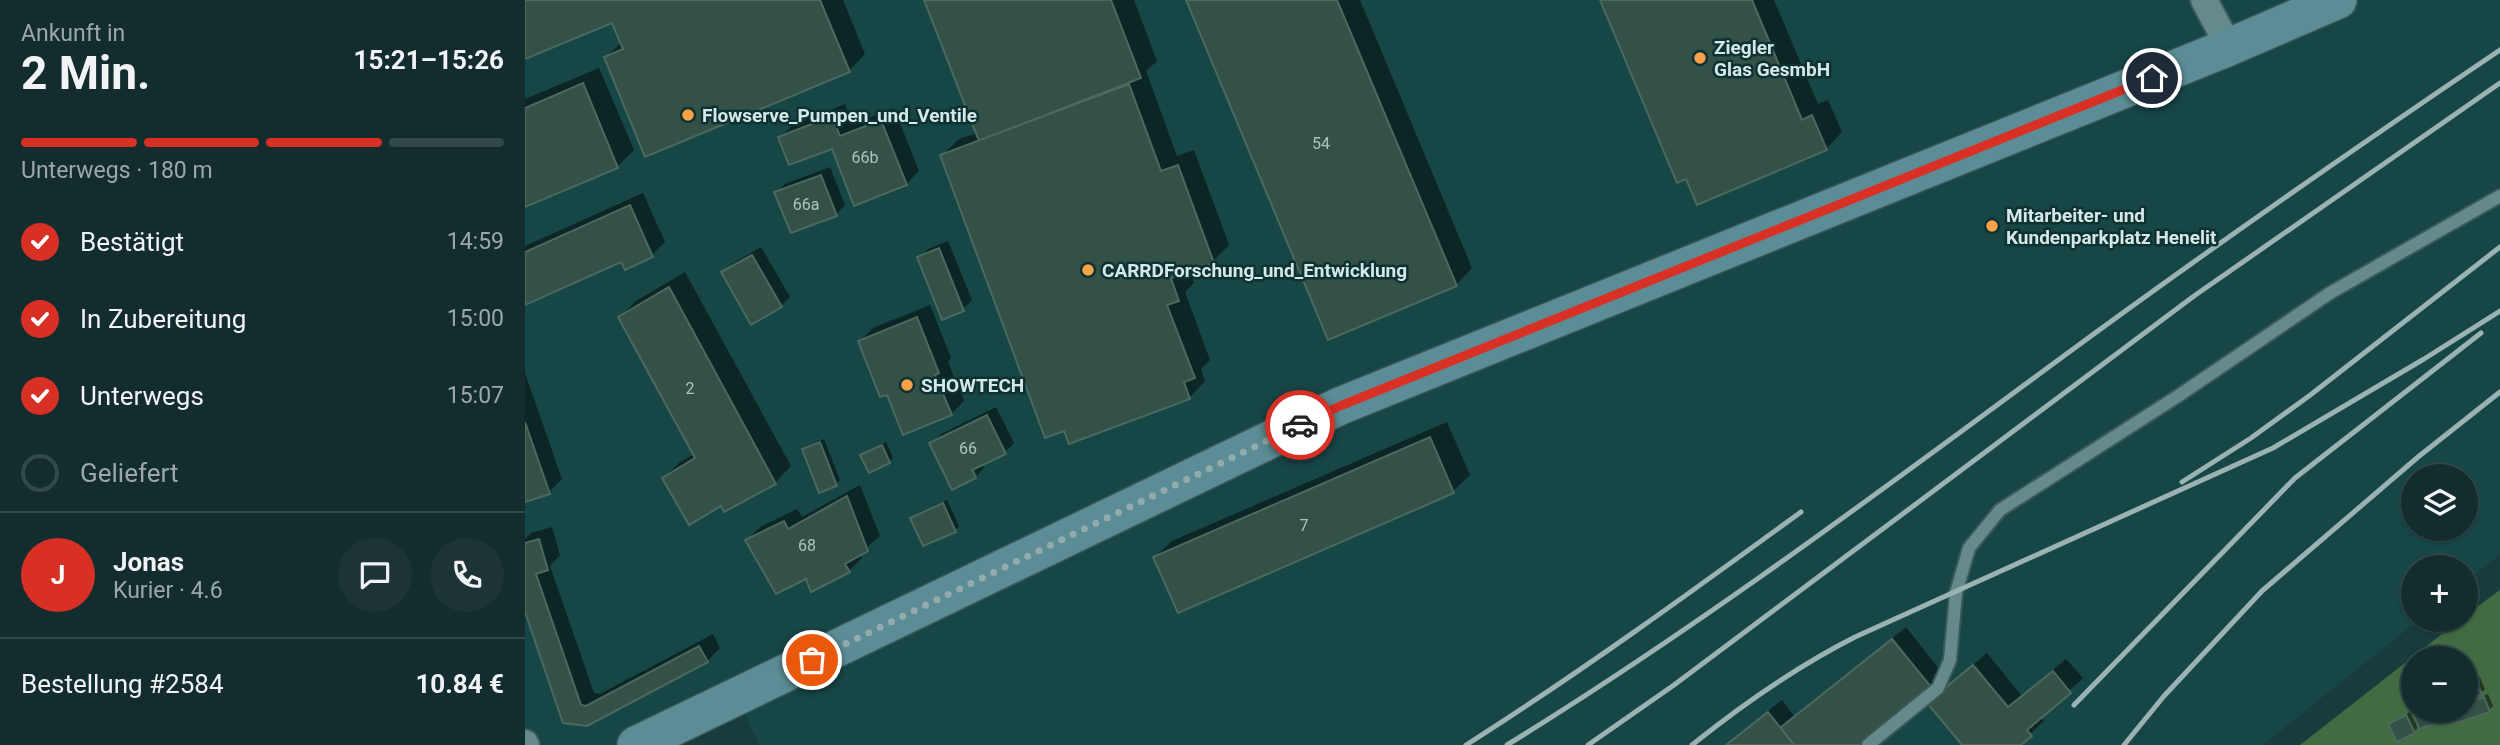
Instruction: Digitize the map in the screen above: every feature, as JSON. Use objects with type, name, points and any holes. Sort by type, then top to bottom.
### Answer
[{"type":"street","points":[[2204,0],[2228,47]]},
{"type":"street","points":[[636,745],[1340,406],[2338,0]]},
{"type":"lane","points":[[1868,745],[1938,688],[1949,660],[1956,593],[1969,548],[2000,510],[2178,396],[2330,293],[2500,196]]},
{"type":"shaded area","points":[[525,0],[2500,0],[2500,555],[2478,572],[2478,555],[2401,555],[2401,632],[2404,632],[2263,745],[759,745],[745,714],[623,745],[525,745]]},
{"type":"green space","points":[[2500,590],[2500,745],[2300,745],[2401,666],[2401,723],[2478,723],[2478,646],[2427,646],[2445,632],[2478,632],[2478,606]]},
{"type":"building","name":"Flowserve_Pumpen_und_Ventile","points":[[525,0],[820,0],[850,72],[645,157],[604,57],[623,49],[612,23],[525,59]]},
{"type":"building","points":[[924,0],[1111,0],[1141,78],[979,141]]},
{"type":"building","points":[[1186,0],[1337,0],[1457,286],[1328,340]]},
{"type":"building","name":"Ziegler Glas GesmbH","points":[[1600,0],[1752,0],[1802,120],[1812,115],[1827,150],[1697,205],[1686,179],[1677,183]]},
{"type":"building","points":[[583,83],[618,168],[525,207],[525,108]]},
{"type":"building","name":"CARRDForschung_und_Entwicklung","points":[[1129,84],[1161,171],[1178,165],[1214,263],[1171,278],[1179,301],[1167,305],[1195,378],[1184,382],[1190,399],[1069,444],[1064,431],[1045,438],[940,155]]},
{"type":"building","points":[[832,116],[840,136],[881,120],[907,185],[854,206],[832,149],[789,165],[778,137]]},
{"type":"building","points":[[821,175],[837,216],[791,233],[774,192]]},
{"type":"building","points":[[630,205],[653,257],[625,270],[621,262],[525,305],[525,252]]},
{"type":"building","points":[[939,248],[964,311],[942,320],[917,257]]},
{"type":"building","points":[[752,255],[782,307],[751,325],[721,272]]},
{"type":"building","points":[[669,287],[776,484],[724,512],[721,506],[689,525],[662,478],[695,458],[618,317]]},
{"type":"building","name":"SHOWTECH","points":[[917,317],[939,373],[935,375],[952,415],[903,435],[887,395],[880,397],[858,341]]},
{"type":"building","points":[[987,415],[1006,454],[972,470],[976,478],[952,490],[929,443]]},
{"type":"building","points":[[525,422],[550,494],[525,502]]},
{"type":"building","points":[[1430,437],[1454,493],[1178,613],[1153,557]]},
{"type":"building","points":[[820,442],[837,486],[819,493],[802,449]]},
{"type":"building","points":[[882,445],[890,463],[869,473],[860,455]]},
{"type":"building","points":[[847,496],[868,551],[845,564],[850,572],[811,592],[806,579],[776,594],[745,540],[784,521],[788,529]]},
{"type":"building","points":[[943,503],[956,532],[923,546],[910,518]]},
{"type":"building","points":[[539,539],[548,570],[536,574],[581,705],[586,706],[699,646],[708,662],[587,726],[563,723],[525,612],[525,543]]},
{"type":"building","points":[[1892,639],[1932,688],[1860,745],[1794,745],[1780,728]]},
{"type":"building","points":[[1973,665],[2008,707],[2053,671],[2071,693],[2027,730],[2032,736],[2021,745],[1962,745],[1927,703]]},
{"type":"building","points":[[2484,697],[2490,712],[2478,716],[2478,699]]},
{"type":"building","points":[[1768,712],[1794,745],[1726,745]]},
{"type":"building","points":[[2401,718],[2401,723],[2410,723],[2415,733],[2397,742],[2388,724]]},
{"type":"building","points":[[2417,723],[2436,723],[2419,729]]},
{"type":"railway","points":[[1507,745],[1719,606],[2224,240],[2500,50]]},
{"type":"railway","points":[[1588,745],[1674,685],[2194,296],[2500,83]]},
{"type":"railway","points":[[2182,482],[2251,438],[2309,396],[2500,247]]},
{"type":"railway","points":[[1692,745],[1771,687],[1855,637],[2273,448],[2500,311]]},
{"type":"railway","points":[[2074,705],[2295,478],[2481,333]]},
{"type":"railway","points":[[2124,745],[2164,696],[2262,591],[2418,457],[2500,392]]},
{"type":"railway","points":[[1466,745],[1594,660],[1801,512]]},
{"type":"way so far","points":[[812,660],[1300,425]]},
{"type":"place","name":"Ziegler Glas GesmbH","points":[[1700,58]]},
{"type":"place","name":"Flowserve_Pumpen_und_Ventile","points":[[688,115]]},
{"type":"place","name":"Mitarbeiter- und Kundenparkplatz Henelit","points":[[1992,226]]},
{"type":"place","name":"CARRDForschung_und_Entwicklung","points":[[1088,270]]},
{"type":"place","name":"SHOWTECH","points":[[907,385]]},
{"type":"route","points":[[1300,425],[1340,406],[2152,78]]}]
